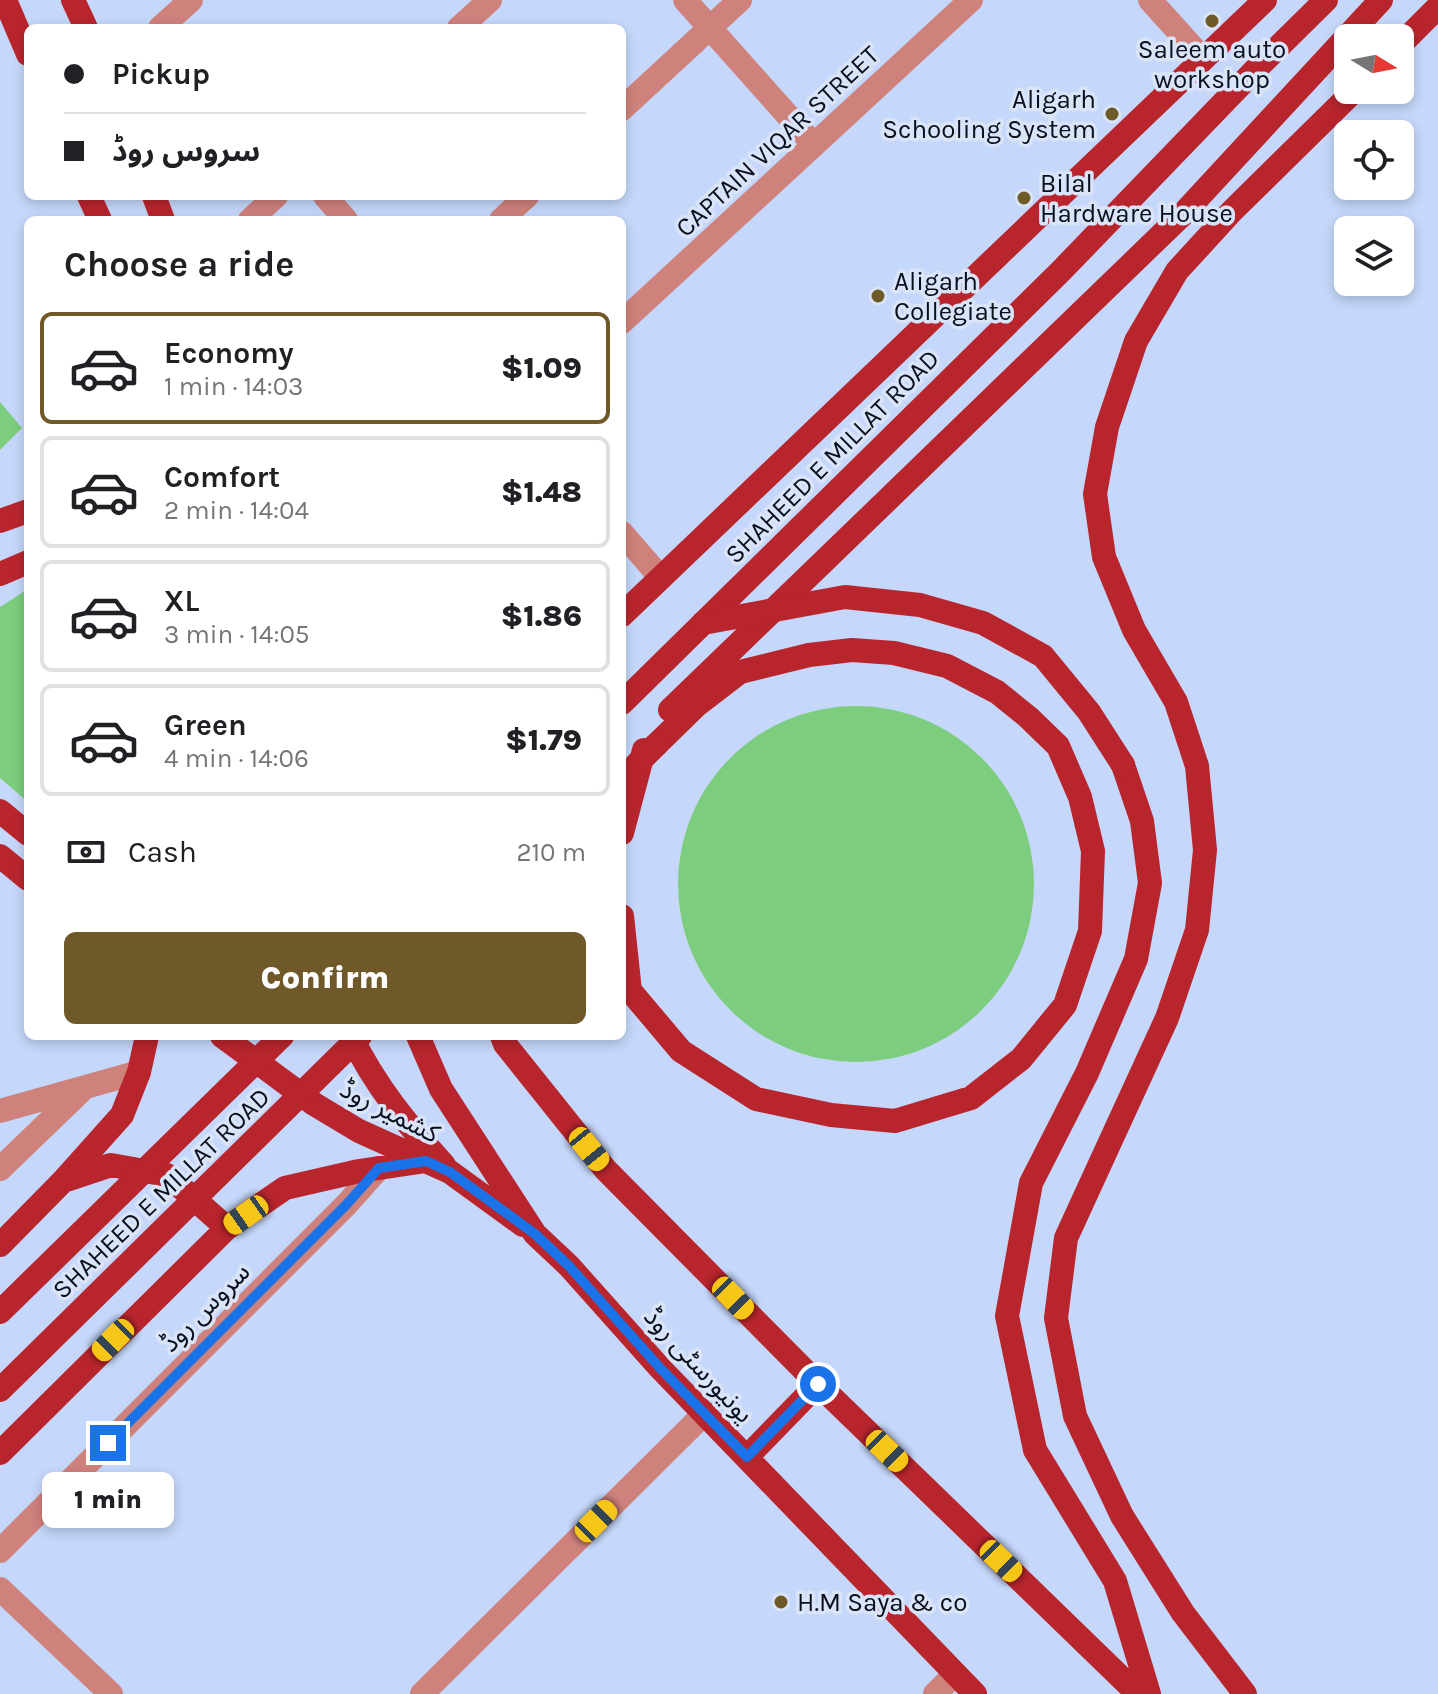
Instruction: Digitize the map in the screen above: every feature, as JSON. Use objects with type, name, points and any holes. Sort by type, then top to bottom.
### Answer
[{"type":"main road","points":[[5,0],[24,45]]},
{"type":"main road","points":[[73,0],[84,24]]},
{"type":"main road","points":[[626,611],[1265,0]]},
{"type":"main road","name":"SHAHEED E MILLAT ROAD","points":[[626,699],[1061,271],[1326,0]]},
{"type":"main road","points":[[626,818],[650,731],[723,656],[1182,215],[1381,0]]},
{"type":"main road","points":[[1414,31],[1438,7]]},
{"type":"main road","points":[[1245,1694],[1183,1613],[1122,1516],[1075,1416],[1056,1318],[1066,1238],[1167,1018],[1197,930],[1205,850],[1197,766],[1176,702],[1134,630],[1104,557],[1095,494],[1107,427],[1136,341],[1177,271],[1232,211],[1341,104]]},
{"type":"main road","points":[[0,521],[24,512]]},
{"type":"main road","points":[[0,574],[24,564]]},
{"type":"main road","points":[[703,623],[845,597],[920,605],[983,623],[1043,656],[1089,712],[1123,765],[1142,821],[1150,883],[1136,959],[1087,1073],[1031,1183],[1007,1316],[1035,1450],[1115,1581],[1149,1694]]},
{"type":"main road","points":[[626,775],[697,705],[740,672],[809,655],[852,650],[894,653],[947,666],[997,692],[1058,746],[1080,797],[1093,851],[1090,931],[1065,1005],[1021,1059],[971,1098],[895,1121],[831,1115],[756,1099],[681,1051],[626,986]]},
{"type":"main road","points":[[0,811],[24,831]]},
{"type":"main road","points":[[0,856],[24,876]]},
{"type":"main road","points":[[0,1245],[122,1115],[139,1072],[146,1040]]},
{"type":"main road","name":"کشمیر روڈ","points":[[227,1040],[314,1104],[359,1131],[450,1172],[535,1234]]},
{"type":"main road","name":"SHAHEED E MILLAT ROAD","points":[[0,1312],[278,1040]]},
{"type":"main road","points":[[353,1040],[397,1113],[450,1172]]},
{"type":"main road","name":"SHAHEED E MILLAT ROAD","points":[[0,1390],[356,1040]]},
{"type":"main road","name":"یونیورسٹی روڈ","points":[[420,1040],[441,1089],[535,1234],[569,1266],[705,1413],[975,1694]]},
{"type":"main road","points":[[503,1040],[605,1169],[818,1384],[1138,1694]]},
{"type":"main road","points":[[0,1453],[227,1228],[285,1188],[426,1161]]},
{"type":"main road","points":[[63,1181],[111,1165],[167,1175],[227,1228]]},
{"type":"main road","points":[[747,1457],[818,1384]]},
{"type":"street","points":[[164,24],[191,0]]},
{"type":"street","points":[[463,24],[490,0]]},
{"type":"street","points":[[685,0],[814,145]]},
{"type":"street","points":[[626,105],[740,0]]},
{"type":"street","name":"CAPTAIN VIQAR STREET","points":[[626,318],[971,0]]},
{"type":"street","points":[[1150,0],[1203,59]]},
{"type":"street","points":[[254,216],[272,200]]},
{"type":"street","points":[[328,200],[342,216]]},
{"type":"street","points":[[505,216],[523,200]]},
{"type":"street","points":[[626,538],[661,578]]},
{"type":"street","points":[[0,1111],[139,1072]]},
{"type":"street","points":[[0,1169],[84,1088]]},
{"type":"street","name":"سروس روڈ","points":[[0,1551],[346,1205],[379,1168]]},
{"type":"street","points":[[422,1694],[705,1413]]},
{"type":"street","points":[[0,1589],[111,1694]]},
{"type":"street","points":[[935,1694],[955,1674]]},
{"type":"green space","points":[[0,402],[22,428],[0,450]]},
{"type":"green space","points":[[24,592],[24,799],[0,778],[0,607]]},
{"type":"green space","points":[[856,706],[891,709],[924,720],[955,736],[982,758],[1004,785],[1020,816],[1031,849],[1034,884],[1031,919],[1020,952],[1004,983],[982,1010],[955,1032],[924,1048],[891,1059],[856,1062],[821,1059],[788,1048],[757,1032],[730,1010],[708,983],[692,952],[681,919],[678,884],[681,849],[692,816],[708,785],[730,758],[757,736],[788,720],[821,709]]},
{"type":"place","name":"Saleem auto workshop","points":[[1212,21]]},
{"type":"place","name":"Aligarh Schooling System","points":[[1112,114]]},
{"type":"place","name":"Bilal Hardware House","points":[[1024,198]]},
{"type":"place","name":"Aligarh Collegiate","points":[[878,296]]},
{"type":"place","name":"H.M Saya & co","points":[[781,1602]]},
{"type":"route","points":[[108,1443],[346,1205],[379,1168],[426,1161],[450,1172],[535,1234],[569,1266],[660,1368],[747,1457],[818,1384]]}]
